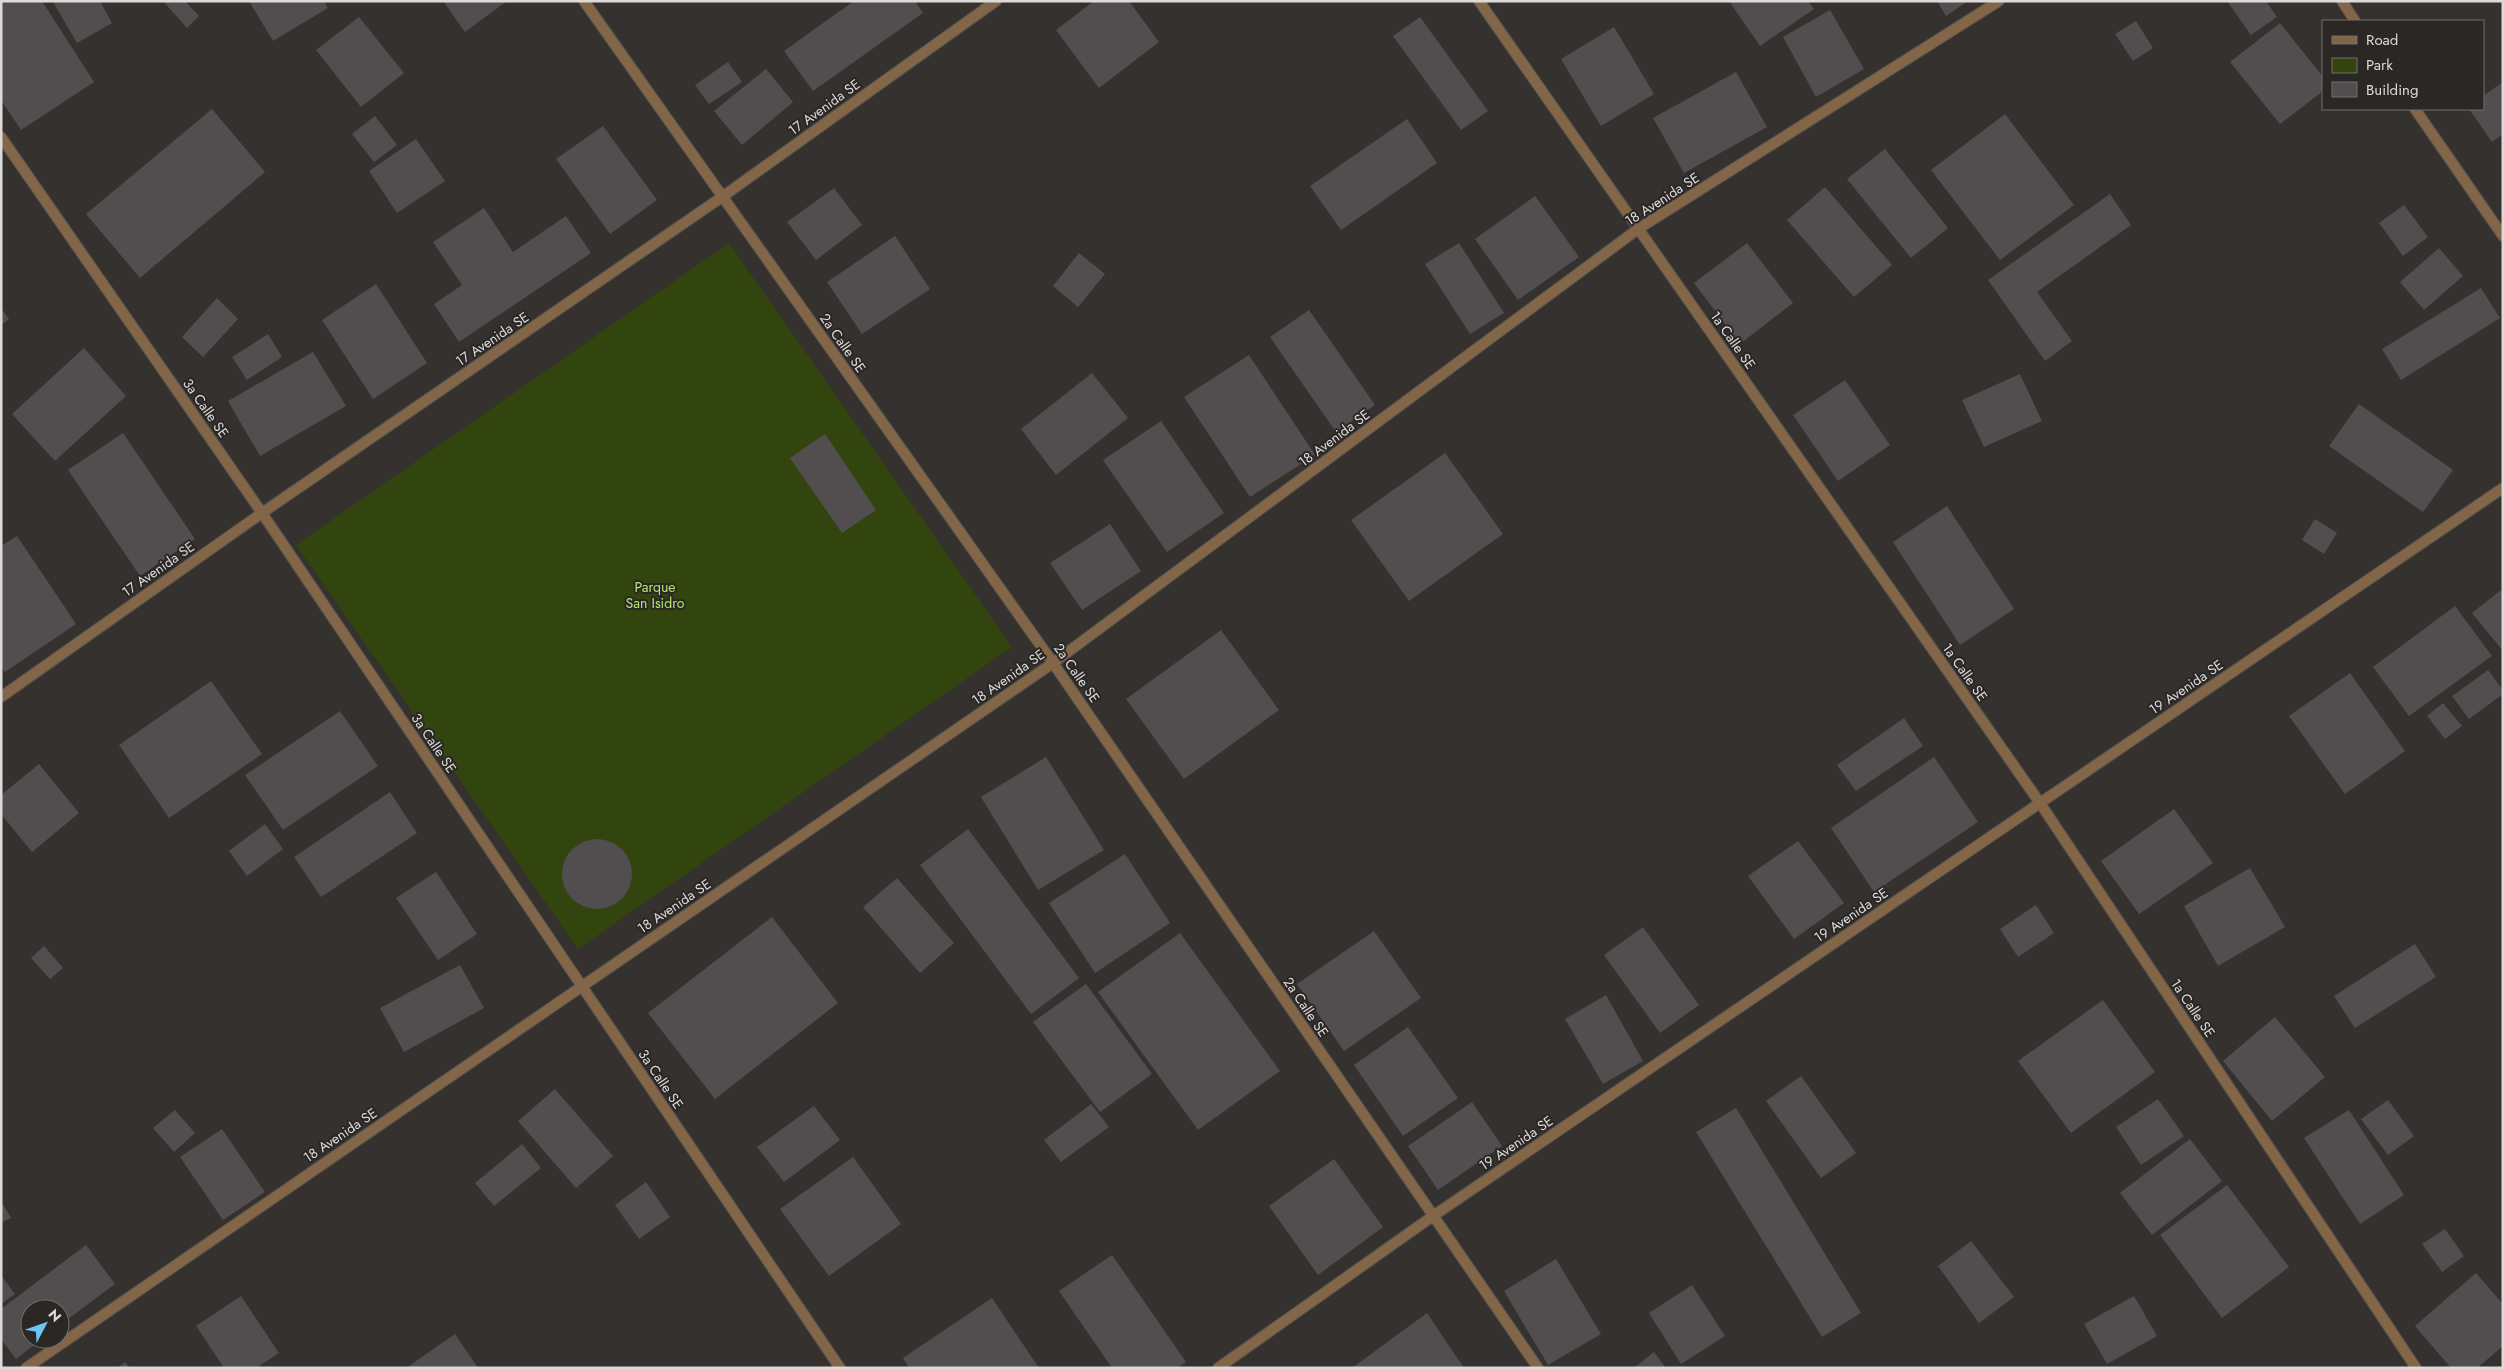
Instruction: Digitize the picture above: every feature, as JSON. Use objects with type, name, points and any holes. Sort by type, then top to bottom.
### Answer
[{"type":"street","name":"2a Calle SE","points":[[584,1],[1053,663],[1538,1368]]},
{"type":"street","name":"17 Avenida SE","points":[[1,697],[262,513],[722,197],[996,1]]},
{"type":"street","name":"1a Calle SE","points":[[1479,1],[2040,803],[2416,1368]]},
{"type":"street","name":"18 Avenida SE","points":[[26,1368],[1053,663],[1638,229],[1999,1]]},
{"type":"street","points":[[2342,1],[2354,20]]},
{"type":"street","points":[[2416,110],[2503,236]]},
{"type":"street","name":"3a Calle SE","points":[[1,137],[262,513],[840,1368]]},
{"type":"street","name":"19 Avenida SE","points":[[1218,1368],[1433,1216],[2503,488]]},
{"type":"green space","name":"Parque San Isidro","points":[[729,243],[1012,647],[578,949],[296,545]]},
{"type":"building","points":[[1,1],[42,1],[94,82],[21,130],[1,100]]},
{"type":"building","points":[[100,1],[112,23],[77,43],[53,2]]},
{"type":"building","points":[[163,1],[185,1],[199,16],[187,28]]},
{"type":"building","points":[[249,1],[324,1],[328,8],[273,41]]},
{"type":"building","points":[[443,1],[507,1],[465,32]]},
{"type":"building","points":[[854,1],[915,1],[923,13],[813,91],[784,51]]},
{"type":"building","points":[[1094,1],[1129,1],[1159,42],[1099,88],[1056,30]]},
{"type":"building","points":[[1729,1],[1808,1],[1814,9],[1760,46]]},
{"type":"building","points":[[1937,1],[1968,1],[1946,16]]},
{"type":"building","points":[[2227,1],[2266,1],[2277,17],[2251,35]]},
{"type":"building","points":[[1830,10],[1864,69],[1816,97],[1783,37]]},
{"type":"building","points":[[359,17],[404,73],[361,107],[316,50]]},
{"type":"building","points":[[1420,17],[1488,111],[1461,130],[1393,36]]},
{"type":"building","points":[[2136,21],[2153,48],[2133,61],[2115,34]]},
{"type":"building","points":[[2280,23],[2322,76],[2322,92],[2280,124],[2230,62]]},
{"type":"building","points":[[1614,27],[1654,94],[1601,126],[1561,59]]},
{"type":"building","points":[[728,62],[742,82],[709,104],[695,85]]},
{"type":"building","points":[[766,69],[793,102],[742,145],[714,111]]},
{"type":"building","points":[[1736,72],[1767,127],[1684,173],[1653,118]]},
{"type":"building","points":[[2503,82],[2503,134],[2492,142],[2470,110],[2484,110],[2484,95]]},
{"type":"building","points":[[212,109],[265,172],[140,278],[86,214]]},
{"type":"building","points":[[2005,114],[2074,205],[2000,260],[1931,170]]},
{"type":"building","points":[[375,116],[397,145],[374,162],[352,134]]},
{"type":"building","points":[[1407,119],[1437,163],[1341,230],[1310,186]]},
{"type":"building","points":[[603,126],[657,200],[610,234],[556,159]]},
{"type":"building","points":[[416,139],[445,181],[397,213],[369,171]]},
{"type":"building","points":[[1885,149],[1948,228],[1911,258],[1847,179]]},
{"type":"building","points":[[1825,187],[1892,265],[1854,297],[1787,220]]},
{"type":"building","points":[[834,188],[862,225],[816,260],[787,222]]},
{"type":"building","points":[[2110,194],[2131,225],[2037,292],[2072,341],[2045,361],[1988,280]]},
{"type":"building","points":[[1535,196],[1579,257],[1518,300],[1475,239]]},
{"type":"building","points":[[2404,205],[2428,237],[2403,256],[2379,223]]},
{"type":"building","points":[[484,208],[513,252],[566,216],[591,253],[459,342],[434,304],[462,285],[433,242]]},
{"type":"building","points":[[895,236],[930,289],[862,334],[827,282]]},
{"type":"building","points":[[1459,243],[1504,313],[1470,334],[1425,264]]},
{"type":"building","points":[[1747,243],[1793,303],[1740,344],[1694,283]]},
{"type":"building","points":[[2439,248],[2463,276],[2424,310],[2400,282]]},
{"type":"building","points":[[1079,253],[1105,274],[1078,307],[1053,286]]},
{"type":"building","points":[[376,284],[427,363],[373,399],[322,320]]},
{"type":"building","points":[[2481,288],[2500,318],[2401,380],[2382,349]]},
{"type":"building","points":[[217,298],[238,319],[203,357],[182,337]]},
{"type":"building","points":[[1,308],[9,319],[1,325]]},
{"type":"building","points":[[1309,310],[1375,405],[1336,432],[1270,337]]},
{"type":"building","points":[[268,334],[282,357],[247,380],[232,357]]},
{"type":"building","points":[[84,348],[126,396],[55,461],[12,414]]},
{"type":"building","points":[[313,352],[346,406],[260,456],[228,401]]},
{"type":"building","points":[[1249,355],[1315,455],[1250,497],[1184,397]]},
{"type":"building","points":[[1092,373],[1128,418],[1056,475],[1021,429]]},
{"type":"building","points":[[2020,374],[2042,421],[1984,447],[1962,400]]},
{"type":"building","points":[[1845,380],[1890,445],[1838,481],[1793,415]]},
{"type":"building","points":[[2359,404],[2453,470],[2423,512],[2329,446]]},
{"type":"building","points":[[1161,421],[1224,513],[1167,552],[1103,460]]},
{"type":"building","points":[[123,433],[195,539],[140,576],[68,470]]},
{"type":"building","points":[[825,434],[876,510],[842,533],[790,458]]},
{"type":"building","points":[[1445,453],[1503,534],[1409,601],[1351,520]]},
{"type":"building","points":[[1947,506],[2014,609],[1960,645],[1893,542]]},
{"type":"building","points":[[2315,519],[2337,533],[2324,554],[2302,540]]},
{"type":"building","points":[[1110,524],[1141,571],[1082,610],[1050,563]]},
{"type":"building","points":[[17,536],[76,624],[5,672],[1,667],[1,546]]},
{"type":"building","points":[[2501,590],[2503,592],[2503,651],[2472,613]]},
{"type":"building","points":[[2455,606],[2492,656],[2409,716],[2373,667]]},
{"type":"building","points":[[1221,630],[1279,710],[1184,779],[1126,699]]},
{"type":"building","points":[[2488,670],[2503,690],[2503,694],[2469,719],[2452,696]]},
{"type":"building","points":[[2350,673],[2405,751],[2345,794],[2289,716]]},
{"type":"building","points":[[211,681],[262,754],[169,818],[119,745]]},
{"type":"building","points":[[2443,703],[2462,726],[2445,739],[2427,716]]},
{"type":"building","points":[[340,711],[378,766],[283,830],[245,775]]},
{"type":"building","points":[[1904,718],[1923,746],[1856,791],[1837,765]]},
{"type":"building","points":[[1046,757],[1104,850],[1038,890],[981,797]]},
{"type":"building","points":[[1934,757],[1978,822],[1874,892],[1831,828]]},
{"type":"building","points":[[39,764],[79,813],[32,852],[1,814],[1,795]]},
{"type":"building","points":[[390,792],[417,833],[321,897],[294,857]]},
{"type":"building","points":[[2174,809],[2213,863],[2139,914],[2101,861]]},
{"type":"building","points":[[265,824],[283,849],[247,876],[229,851]]},
{"type":"building","points":[[968,829],[1079,978],[1031,1014],[920,865]]},
{"type":"building","points":[[597,839],[610,842],[622,849],[629,861],[632,874],[629,887],[622,899],[610,906],[597,909],[584,906],[572,899],[565,887],[562,874],[565,861],[572,849],[584,842]]},
{"type":"building","points":[[1798,841],[1844,903],[1794,939],[1748,876]]},
{"type":"building","points":[[1125,854],[1170,923],[1095,973],[1049,903]]},
{"type":"building","points":[[2250,868],[2285,927],[2218,966],[2184,906]]},
{"type":"building","points":[[436,872],[477,934],[438,960],[396,898]]},
{"type":"building","points":[[897,878],[954,943],[920,973],[863,907]]},
{"type":"building","points":[[2036,905],[2054,933],[2018,957],[2000,929]]},
{"type":"building","points":[[772,917],[838,1003],[715,1099],[648,1013]]},
{"type":"building","points":[[1643,927],[1699,1005],[1660,1033],[1604,955]]},
{"type":"building","points":[[1374,931],[1421,998],[1344,1051],[1297,984]]},
{"type":"building","points":[[1180,933],[1280,1071],[1198,1130],[1098,992]]},
{"type":"building","points":[[2415,944],[2436,977],[2355,1028],[2334,996]]},
{"type":"building","points":[[44,946],[63,968],[50,979],[31,958]]},
{"type":"building","points":[[460,965],[484,1008],[404,1052],[380,1008]]},
{"type":"building","points":[[1086,984],[1152,1074],[1100,1112],[1033,1022]]},
{"type":"building","points":[[1606,995],[1643,1061],[1603,1084],[1565,1019]]},
{"type":"building","points":[[2103,1000],[2155,1072],[2071,1133],[2018,1061]]},
{"type":"building","points":[[2275,1017],[2325,1077],[2272,1121],[2223,1061]]},
{"type":"building","points":[[1408,1027],[1458,1098],[1403,1136],[1354,1065]]},
{"type":"building","points":[[1801,1076],[1856,1153],[1821,1178],[1766,1101]]},
{"type":"building","points":[[555,1089],[613,1156],[576,1188],[518,1121]]},
{"type":"building","points":[[2158,1099],[2184,1136],[2141,1165],[2116,1127]]},
{"type":"building","points":[[2388,1100],[2414,1136],[2388,1155],[2361,1119]]},
{"type":"building","points":[[1472,1102],[1502,1146],[1438,1190],[1408,1146]]},
{"type":"building","points":[[1091,1104],[1109,1127],[1061,1162],[1044,1140]]},
{"type":"building","points":[[814,1106],[840,1140],[784,1182],[757,1147]]},
{"type":"building","points":[[1736,1108],[1861,1313],[1822,1337],[1696,1132]]},
{"type":"building","points":[[175,1110],[195,1133],[174,1152],[153,1128]]},
{"type":"building","points":[[2349,1110],[2404,1195],[2360,1224],[2304,1138]]},
{"type":"building","points":[[222,1129],[265,1192],[223,1220],[180,1157]]},
{"type":"building","points":[[2190,1139],[2222,1181],[2152,1235],[2120,1193]]},
{"type":"building","points":[[522,1144],[541,1168],[494,1206],[475,1183]]},
{"type":"building","points":[[853,1157],[901,1224],[829,1276],[780,1209]]},
{"type":"building","points":[[1334,1159],[1383,1227],[1318,1275],[1269,1206]]},
{"type":"building","points":[[646,1182],[670,1217],[639,1239],[615,1205]]},
{"type":"building","points":[[2227,1185],[2289,1267],[2222,1318],[2160,1235]]},
{"type":"building","points":[[1,1201],[11,1218],[1,1223]]},
{"type":"building","points":[[2445,1229],[2464,1256],[2442,1272],[2422,1244]]},
{"type":"building","points":[[1971,1241],[2014,1297],[1979,1323],[1938,1266]]},
{"type":"building","points":[[86,1245],[115,1284],[70,1318],[70,1299],[20,1299],[20,1349],[29,1349],[16,1359],[1,1339],[1,1309]]},
{"type":"building","points":[[1112,1255],[1186,1362],[1178,1368],[1112,1368],[1059,1291]]},
{"type":"building","points":[[1556,1259],[1601,1334],[1548,1365],[1504,1291]]},
{"type":"building","points":[[2476,1273],[2503,1304],[2503,1346],[2477,1368],[2451,1368],[2415,1326]]},
{"type":"building","points":[[1,1275],[15,1294],[1,1304]]},
{"type":"building","points":[[1692,1285],[1725,1336],[1681,1364],[1649,1313]]},
{"type":"building","points":[[241,1296],[279,1353],[256,1368],[224,1368],[196,1326]]},
{"type":"building","points":[[2134,1296],[2157,1336],[2107,1364],[2084,1324]]},
{"type":"building","points":[[992,1298],[1039,1368],[909,1368],[903,1358]]},
{"type":"building","points":[[1427,1313],[1464,1368],[1352,1368]]},
{"type":"building","points":[[455,1334],[478,1368],[406,1368]]},
{"type":"building","points":[[1654,1352],[1666,1368],[1634,1368]]},
{"type":"building","points":[[125,1362],[130,1368],[117,1368]]}]
